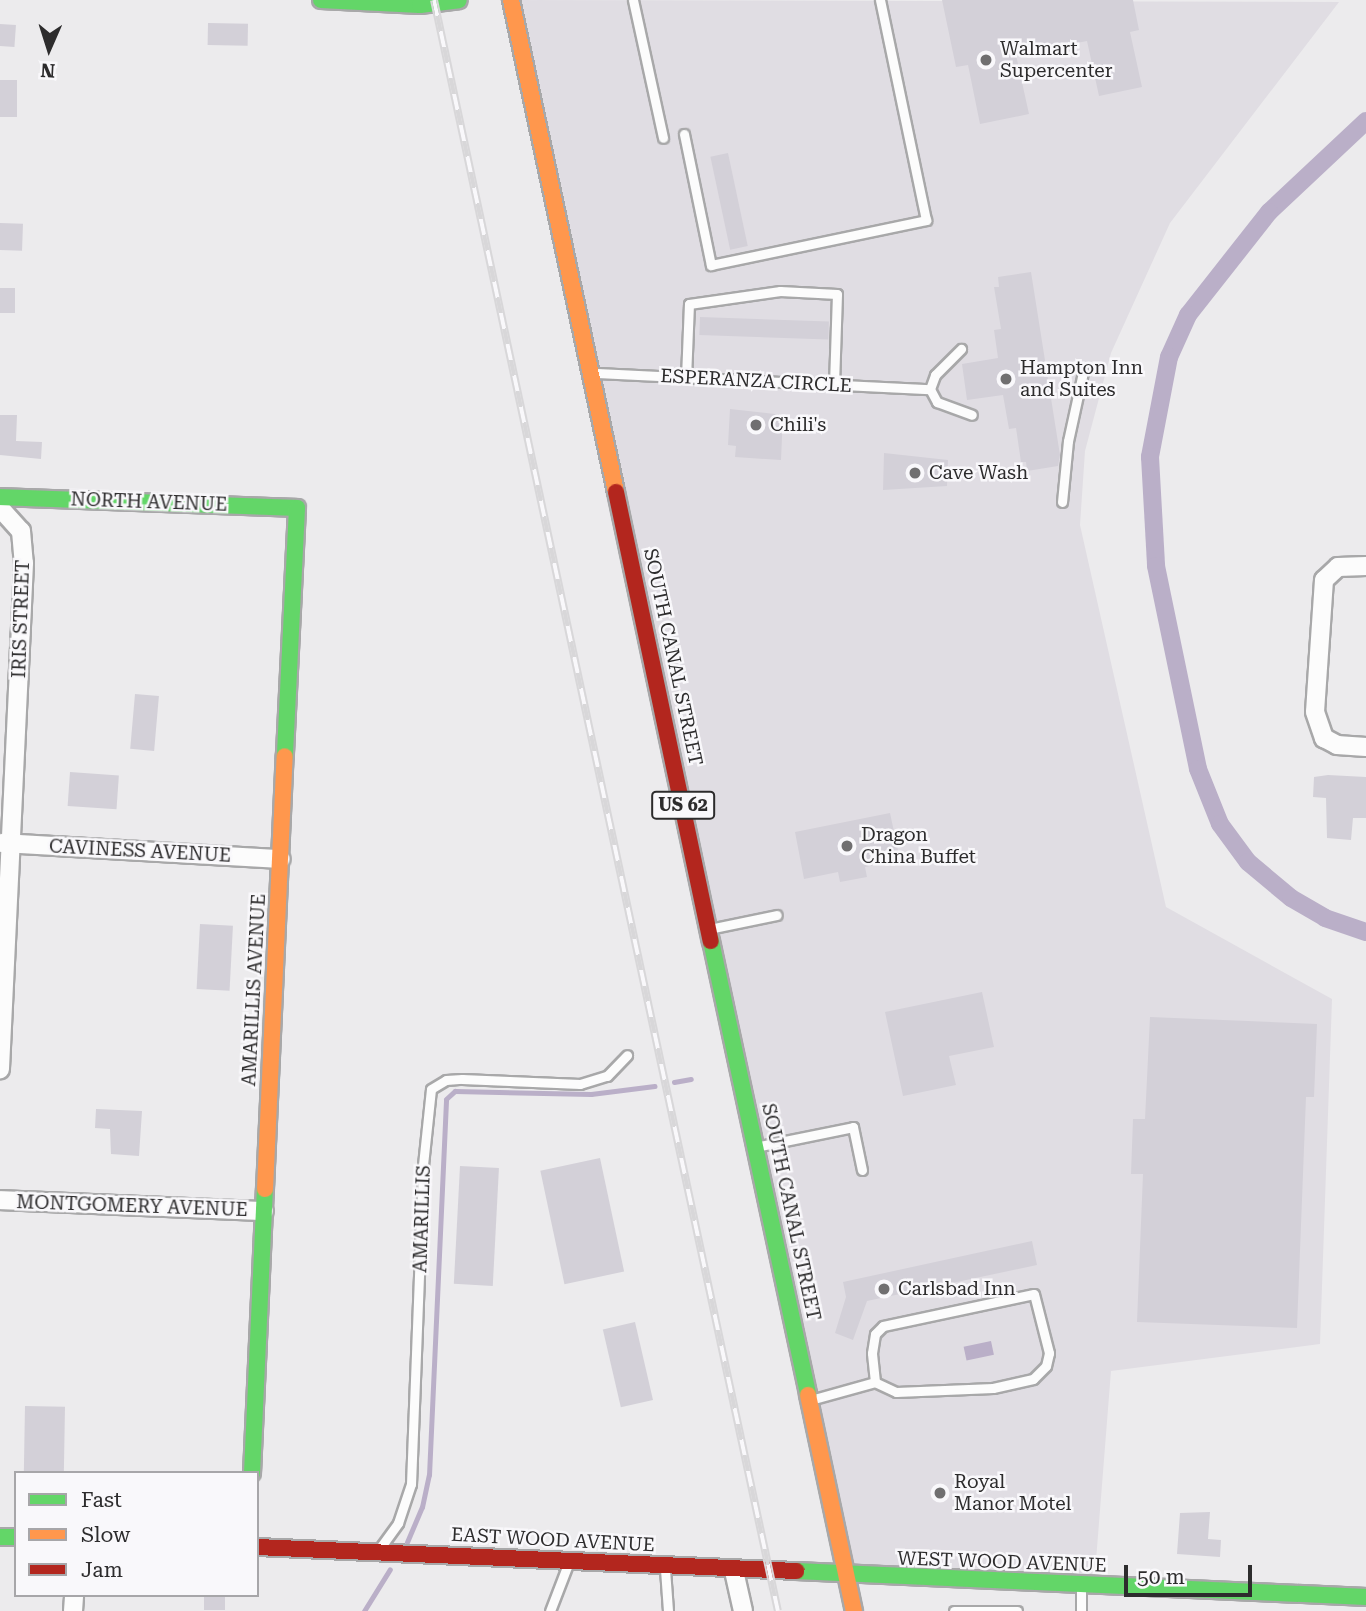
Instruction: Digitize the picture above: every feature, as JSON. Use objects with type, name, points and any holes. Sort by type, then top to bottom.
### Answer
[{"type":"main road","points":[[321,0],[419,5],[459,0]]},
{"type":"main road","name":"SOUTH CANAL STREET","points":[[511,0],[854,1611]]},
{"type":"main road","name":"NORTH AVENUE","points":[[2,505],[297,508]]},
{"type":"main road","name":"AMARILLIS AVENUE","points":[[252,1471],[297,508]]},
{"type":"main road","name":"EAST WOOD AVENUE","points":[[259,1547],[846,1577]]},
{"type":"main road","name":"WEST WOOD AVENUE","points":[[846,1577],[1081,1586],[1324,1603],[1366,1597]]},
{"type":"street","name":"IRIS STREET","points":[[0,1069],[5,843],[24,542],[2,505]]},
{"type":"street","points":[[1366,566],[1338,567],[1323,590],[1316,726],[1324,738],[1337,745],[1366,747]]},
{"type":"street","name":"CAVINESS AVENUE","points":[[5,843],[281,859]]},
{"type":"street","name":"MONTGOMERY AVENUE","points":[[0,1200],[264,1212]]},
{"type":"street","points":[[734,1571],[743,1611]]},
{"type":"lane","points":[[633,0],[663,138]]},
{"type":"lane","points":[[684,134],[711,265],[926,220],[880,0]]},
{"type":"lane","points":[[686,378],[689,304],[791,292],[837,294],[834,385]]},
{"type":"lane","points":[[961,349],[934,374],[925,389],[937,402],[972,415]]},
{"type":"lane","points":[[1062,502],[1083,372]]},
{"type":"lane","name":"ESPERANZA CIRCLE","points":[[591,373],[925,389]]},
{"type":"lane","points":[[709,929],[777,915]]},
{"type":"lane","name":"AMARILLIS","points":[[377,1552],[398,1523],[411,1484],[431,1089],[446,1080],[462,1079],[580,1084],[607,1076],[627,1055]]},
{"type":"lane","points":[[755,1147],[853,1127],[862,1170]]},
{"type":"lane","points":[[809,1401],[875,1382],[896,1392],[993,1388],[1033,1379],[1049,1353],[1034,1294],[883,1326],[875,1334],[872,1353],[875,1382]]},
{"type":"lane","points":[[550,1611],[569,1562]]},
{"type":"lane","points":[[665,1567],[668,1611]]},
{"type":"lane","points":[[1081,1586],[1081,1611]]},
{"type":"lane","points":[[954,1611],[1017,1611]]},
{"type":"shaded area","points":[[511,0],[1339,2],[1170,223],[1111,353],[1085,451],[1080,525],[1166,907],[1332,999],[1320,1344],[1111,1371],[1094,1586],[846,1576]]},
{"type":"shaded area","points":[[991,1341],[994,1355],[967,1361],[964,1347]]},
{"type":"building","name":"Walmart Supercenter","points":[[942,0],[1133,0],[1139,30],[1130,32],[1142,87],[1099,96],[1087,41],[1016,55],[1029,114],[980,124],[968,65],[956,67]]},
{"type":"building","points":[[208,23],[248,24],[248,46],[208,45]]},
{"type":"building","points":[[0,24],[16,25],[14,47],[0,46]]},
{"type":"building","points":[[0,80],[17,80],[17,117],[0,117]]},
{"type":"building","points":[[728,153],[748,246],[730,250],[710,157]]},
{"type":"building","points":[[0,223],[23,224],[22,251],[0,250]]},
{"type":"building","name":"Hampton Inn and Suites","points":[[1031,272],[1060,455],[1058,466],[1027,471],[1026,462],[1021,462],[1016,428],[1009,429],[1003,395],[967,400],[962,364],[998,358],[994,330],[1001,329],[994,287],[999,287],[998,277]]},
{"type":"building","points":[[0,288],[15,288],[15,313],[0,313]]},
{"type":"building","points":[[700,317],[829,322],[828,339],[699,335]]},
{"type":"building","name":"Chili's","points":[[730,409],[783,415],[781,460],[735,457],[736,446],[728,445]]},
{"type":"building","points":[[0,415],[17,415],[16,441],[42,442],[41,459],[0,455]]},
{"type":"building","name":"Cave Wash","points":[[884,453],[948,460],[947,486],[883,490]]},
{"type":"building","points":[[135,694],[159,696],[154,751],[130,749]]},
{"type":"building","points":[[70,772],[119,775],[117,809],[68,806]]},
{"type":"building","points":[[1314,777],[1366,777],[1366,818],[1353,818],[1351,840],[1327,838],[1326,798],[1313,797]]},
{"type":"building","name":"Dragon China Buffet","points":[[890,813],[900,860],[865,867],[867,877],[840,882],[838,872],[804,879],[795,832]]},
{"type":"building","points":[[200,924],[233,926],[230,991],[197,989]]},
{"type":"building","points":[[982,992],[994,1047],[949,1056],[956,1085],[903,1096],[885,1012]]},
{"type":"building","points":[[1150,1017],[1317,1024],[1314,1097],[1306,1097],[1297,1328],[1137,1322],[1143,1174],[1131,1174],[1133,1119],[1145,1119]]},
{"type":"building","points":[[96,1109],[142,1111],[139,1156],[111,1154],[110,1129],[95,1128]]},
{"type":"building","points":[[600,1158],[624,1271],[564,1284],[540,1171]]},
{"type":"building","points":[[460,1166],[499,1168],[493,1286],[454,1284]]},
{"type":"building","name":"Carlsbad Inn","points":[[1032,1241],[1037,1265],[867,1301],[853,1340],[835,1333],[846,1297],[843,1282]]},
{"type":"building","points":[[635,1322],[653,1400],[621,1407],[603,1329]]},
{"type":"building","points":[[25,1406],[65,1407],[64,1471],[24,1471]]},
{"type":"building","points":[[1210,1512],[1208,1539],[1221,1540],[1220,1557],[1177,1554],[1180,1513]]},
{"type":"building","points":[[204,1597],[225,1597],[225,1610],[204,1610]]},
{"type":"waterway","points":[[1366,121],[1269,212],[1188,315],[1169,357],[1150,457],[1156,566],[1198,769],[1220,824],[1248,862],[1291,898],[1325,918],[1366,932]]},
{"type":"waterway","points":[[674,1082],[691,1079]]},
{"type":"waterway","points":[[407,1542],[422,1507],[429,1475],[446,1099],[455,1091],[591,1094],[655,1086]]},
{"type":"waterway","points":[[364,1611],[390,1569]]},
{"type":"railway","points":[[434,0],[778,1611]]},
{"type":"traffic: fast","points":[[321,0],[420,5],[459,0]]},
{"type":"traffic: fast","points":[[0,497],[297,508],[285,756]]},
{"type":"traffic: fast","points":[[711,941],[808,1395]]},
{"type":"traffic: fast","points":[[252,1471],[265,1189]]},
{"type":"traffic: fast","points":[[0,1537],[14,1537]]},
{"type":"traffic: fast","points":[[796,1571],[1366,1597]]},
{"type":"traffic: slow","points":[[511,0],[616,492]]},
{"type":"traffic: slow","points":[[265,1189],[285,756]]},
{"type":"traffic: slow","points":[[808,1395],[854,1611]]},
{"type":"traffic: jam","points":[[616,492],[711,941]]},
{"type":"traffic: jam","points":[[259,1547],[796,1571]]},
{"type":"place","name":"Walmart Supercenter","points":[[986,60]]},
{"type":"place","name":"Hampton Inn and Suites","points":[[1006,379]]},
{"type":"place","name":"Chili's","points":[[756,425]]},
{"type":"place","name":"Cave Wash","points":[[915,473]]},
{"type":"place","name":"Dragon China Buffet","points":[[847,846]]},
{"type":"place","name":"Carlsbad Inn","points":[[884,1289]]},
{"type":"place","name":"Royal Manor Motel","points":[[940,1493]]}]
